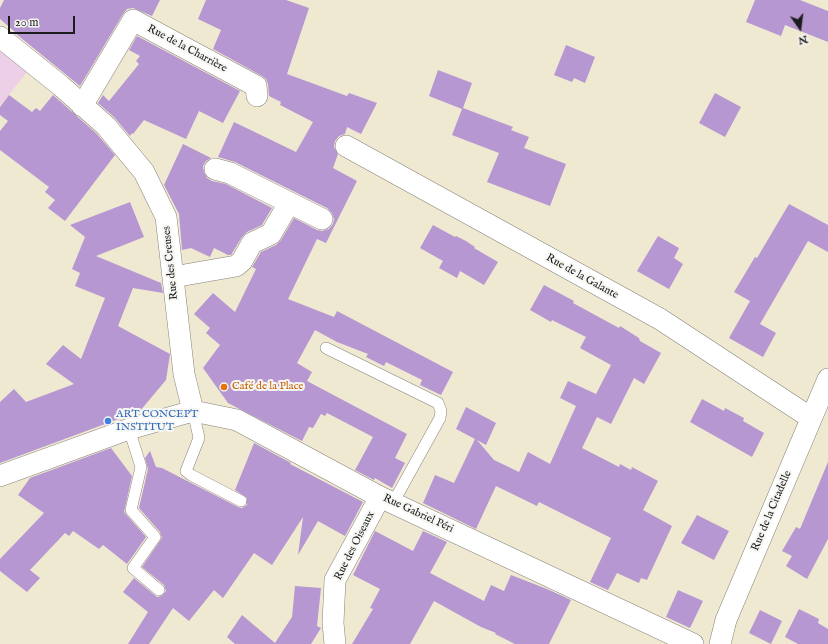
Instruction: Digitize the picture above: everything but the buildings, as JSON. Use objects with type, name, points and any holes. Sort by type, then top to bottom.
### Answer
[{"type":"street","name":"Rue de la Charrière","points":[[82,106],[134,20],[256,86],[257,96]]},
{"type":"street","name":"Rue des Creuses","points":[[0,37],[61,86],[106,126],[144,172],[166,217],[184,374],[193,411]]},
{"type":"street","name":"Rue de la Galante","points":[[346,146],[660,319],[811,418]]},
{"type":"street","points":[[215,170],[230,173],[322,218]]},
{"type":"street","points":[[173,277],[236,266],[242,261],[252,243],[271,234],[289,203]]},
{"type":"street","name":"Rue de la Citadelle","points":[[720,644],[726,620],[828,379]]},
{"type":"street","name":"Rue Gabriel Péri","points":[[0,476],[134,427],[193,411],[237,420],[386,500],[693,644]]},
{"type":"street","name":"Rue des Oiseaux","points":[[335,644],[333,622],[336,580],[386,500]]},
{"type":"lane","points":[[326,348],[438,404],[441,411],[440,418],[386,500]]},
{"type":"lane","points":[[193,411],[199,438],[186,471],[241,501]]},
{"type":"lane","points":[[134,427],[141,467],[131,510],[155,537],[133,568],[159,590]]},
{"type":"shaded area","points":[[0,51],[27,72],[0,106]]},
{"type":"place","name":"Café de la Place","points":[[224,387]]},
{"type":"place","name":"ART CONCEPT INSTITUT","points":[[108,421]]}]
